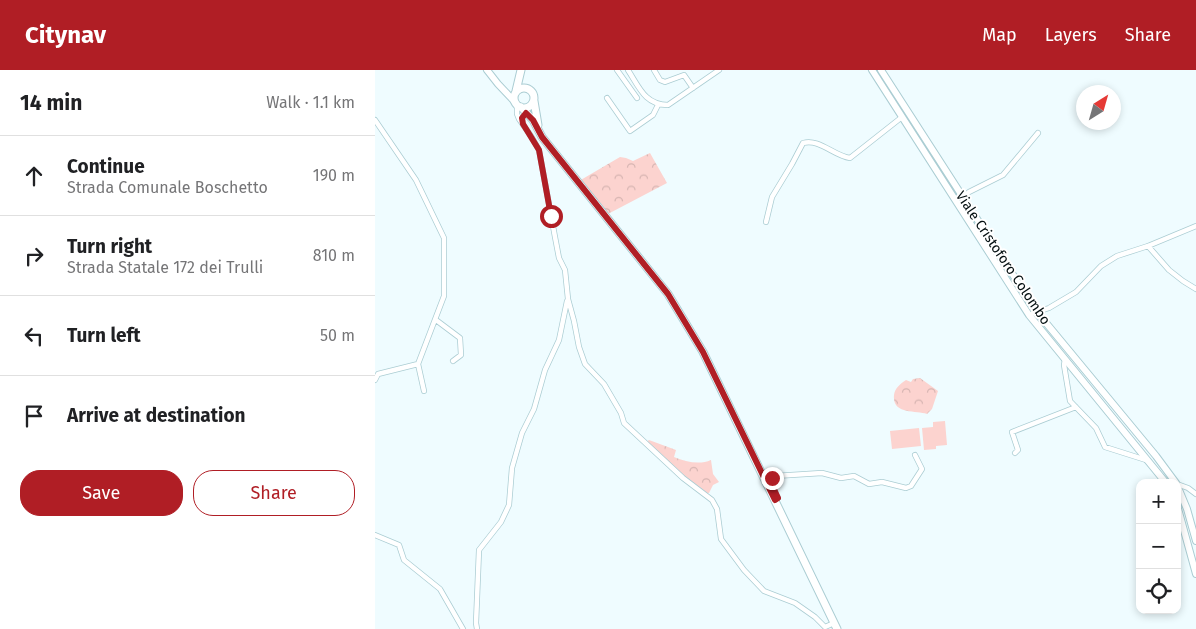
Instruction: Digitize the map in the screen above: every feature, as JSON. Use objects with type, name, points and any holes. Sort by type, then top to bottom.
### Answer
[{"type":"main road","points":[[487,70],[496,82],[524,106],[542,137],[668,294],[703,352],[835,626]]},
{"type":"main road","name":"Viale Cristoforo Colombo","points":[[872,70],[1029,315],[1163,479]]},
{"type":"main road","name":"Viale Cristoforo Colombo","points":[[881,70],[1037,312],[1173,479]]},
{"type":"main road","points":[[521,73],[533,94],[524,106]]},
{"type":"main road","points":[[521,73],[514,97],[524,106],[542,137]]},
{"type":"main road","points":[[496,82],[506,89],[529,89]]},
{"type":"main road","name":"Viale Cristoforo Colombo","points":[[1181,494],[1196,541]]},
{"type":"main road","points":[[1181,520],[1196,574]]},
{"type":"street","points":[[617,70],[637,98]]},
{"type":"street","points":[[628,70],[651,101],[658,105],[668,104],[719,70]]},
{"type":"street","points":[[654,70],[660,80],[665,82],[684,75],[693,88]]},
{"type":"street","points":[[707,70],[711,76]]},
{"type":"street","points":[[628,86],[635,81]]},
{"type":"street","points":[[884,89],[890,85]]},
{"type":"street","points":[[607,98],[630,131],[653,115],[658,105]]},
{"type":"street","points":[[524,106],[517,114],[539,150],[559,258],[565,270],[567,299],[585,364],[604,384],[621,413],[625,424],[657,455],[711,500],[717,509],[721,539],[744,570],[764,591],[795,603],[815,617],[825,627],[835,626]]},
{"type":"street","points":[[523,124],[524,106]]},
{"type":"street","points":[[766,222],[771,197],[803,143],[806,141],[820,145],[849,158],[902,117]]},
{"type":"street","points":[[375,120],[416,180],[444,238],[444,296],[419,364],[424,391]]},
{"type":"street","points":[[963,198],[969,192],[1002,176],[1038,133]]},
{"type":"street","points":[[1029,315],[1049,308],[1076,292],[1101,266],[1117,256],[1148,246],[1196,226]]},
{"type":"street","points":[[1148,246],[1169,270],[1196,289]]},
{"type":"street","points":[[477,629],[475,623],[479,550],[501,522],[509,505],[512,468],[522,433],[534,410],[545,370],[559,340],[567,299]]},
{"type":"street","points":[[436,320],[460,338],[461,355],[453,361]]},
{"type":"street","points":[[1065,359],[1070,401],[1096,428],[1105,446],[1150,462]]},
{"type":"street","points":[[375,380],[378,374],[419,364]]},
{"type":"street","points":[[1015,453],[1017,446],[1012,432],[1076,408]]},
{"type":"street","points":[[775,500],[778,498],[770,481],[775,476],[786,474],[822,473],[841,478],[854,476],[869,484],[882,482],[906,488],[911,486],[922,469],[915,455]]},
{"type":"street","points":[[1181,485],[1196,494]]},
{"type":"street","points":[[375,536],[399,545],[404,560],[440,589],[463,629]]},
{"type":"green space","points":[[650,153],[667,183],[606,215],[579,181],[620,157],[633,161]]},
{"type":"green space","points":[[920,378],[938,391],[932,409],[927,414],[901,409],[894,401],[894,395],[900,385],[906,380],[911,382],[913,379]]},
{"type":"green space","points":[[945,421],[947,445],[936,446],[936,449],[924,450],[922,428],[933,427],[933,422]]},
{"type":"green space","points":[[919,428],[921,446],[892,449],[890,431]]},
{"type":"green space","points":[[649,440],[676,450],[674,457],[679,459],[698,463],[711,460],[713,474],[719,482],[713,485],[709,493],[704,493],[645,443]]},
{"type":"route","points":[[551,216],[539,150],[523,124],[522,118],[526,113],[533,120],[542,137],[668,294],[703,352],[775,500],[778,498],[770,481],[772,478]]}]
